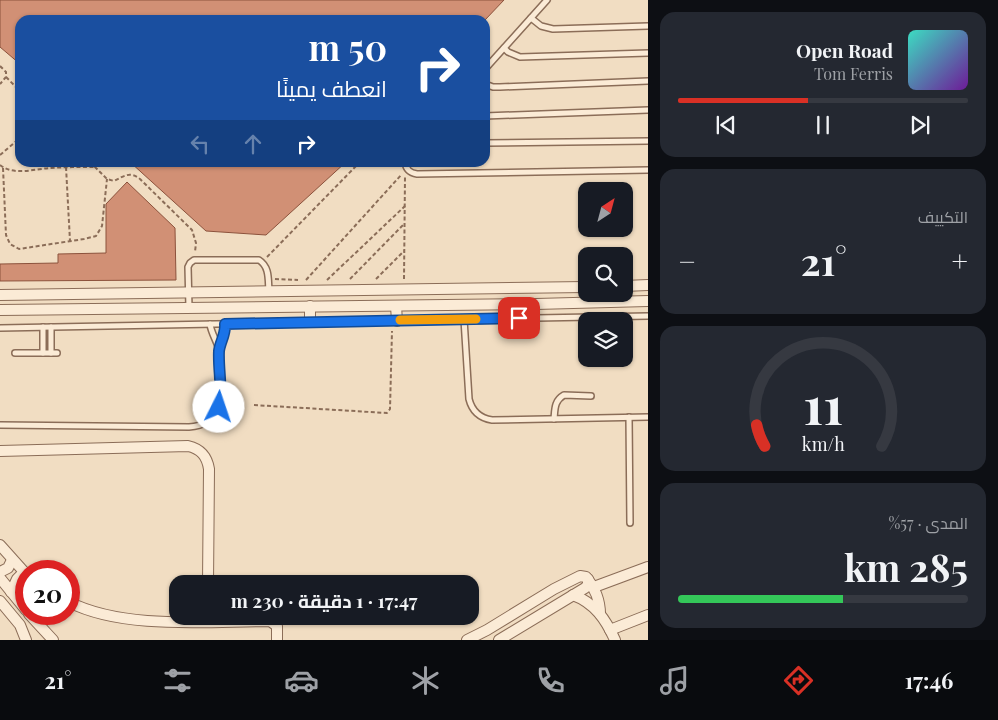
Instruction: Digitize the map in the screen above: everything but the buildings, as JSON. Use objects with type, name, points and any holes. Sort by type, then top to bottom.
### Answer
[{"type":"street","points":[[633,286],[648,285]]},
{"type":"street","points":[[0,295],[578,287]]},
{"type":"street","points":[[535,288],[536,304]]},
{"type":"street","points":[[112,294],[114,309]]},
{"type":"street","points":[[0,310],[648,301]]},
{"type":"street","points":[[310,306],[310,322]]},
{"type":"street","points":[[394,321],[396,306]]},
{"type":"street","points":[[0,451],[188,446],[200,451],[205,456],[209,469],[208,575]]},
{"type":"street","points":[[0,545],[15,563]]},
{"type":"street","points":[[0,572],[8,568],[12,560]]},
{"type":"street","points":[[499,640],[591,583],[648,568]]},
{"type":"street","points":[[467,640],[554,589],[583,575],[591,583],[600,604],[600,614]]},
{"type":"street","points":[[0,578],[15,597]]},
{"type":"street","points":[[11,592],[15,583]]},
{"type":"street","points":[[573,595],[586,600],[600,614],[615,640]]},
{"type":"street","points":[[0,601],[20,626],[26,640]]},
{"type":"street","points":[[80,607],[121,617],[169,621]]},
{"type":"street","points":[[610,630],[645,618]]},
{"type":"street","points":[[39,625],[53,640]]},
{"type":"street","points":[[276,625],[278,640]]},
{"type":"lane","points":[[490,63],[547,0]]},
{"type":"lane","points":[[531,18],[541,26],[553,30],[648,26]]},
{"type":"lane","points":[[504,48],[514,55],[526,58],[648,53]]},
{"type":"lane","points":[[490,86],[648,81]]},
{"type":"lane","points":[[490,116],[648,110]]},
{"type":"lane","points":[[490,143],[648,141]]},
{"type":"lane","points":[[407,167],[410,172],[417,174],[648,170]]},
{"type":"lane","points":[[189,308],[188,267],[190,262],[194,260],[255,260],[262,262],[267,268],[269,292]]},
{"type":"lane","points":[[0,328],[648,316]]},
{"type":"lane","points":[[464,319],[469,399],[476,413],[486,419],[648,417]]},
{"type":"lane","points":[[0,426],[189,427],[201,425],[216,413],[221,398],[219,348],[210,324]]},
{"type":"lane","points":[[219,348],[224,336],[225,324]]},
{"type":"lane","points":[[42,327],[43,353]]},
{"type":"lane","points":[[15,353],[54,353],[51,327]]},
{"type":"lane","points":[[554,418],[556,404],[564,395],[591,396]]},
{"type":"lane","points":[[629,417],[630,523]]},
{"type":"path","points":[[0,66],[6,72],[6,77],[15,86]]},
{"type":"path","points":[[0,84],[6,77]]},
{"type":"path","points":[[0,155],[15,142]]},
{"type":"path","points":[[0,165],[4,168],[23,171],[48,168],[95,167],[107,179],[114,181],[126,174],[134,175],[192,230],[196,243],[194,260]]},
{"type":"path","points":[[262,262],[355,167]]},
{"type":"path","points":[[4,168],[6,235],[10,244],[18,249],[96,236],[102,226],[107,179]]},
{"type":"path","points":[[66,168],[70,241]]},
{"type":"path","points":[[306,280],[405,171],[403,290]]},
{"type":"path","points":[[326,280],[405,206]]},
{"type":"path","points":[[350,280],[404,224]]},
{"type":"path","points":[[375,280],[404,251]]},
{"type":"path","points":[[254,405],[387,413],[390,410],[394,321]]},
{"type":"slow traffic","points":[[400,320],[476,319]]},
{"type":"route","points":[[219,407],[221,398],[219,348],[226,329],[225,324],[519,318]]}]
